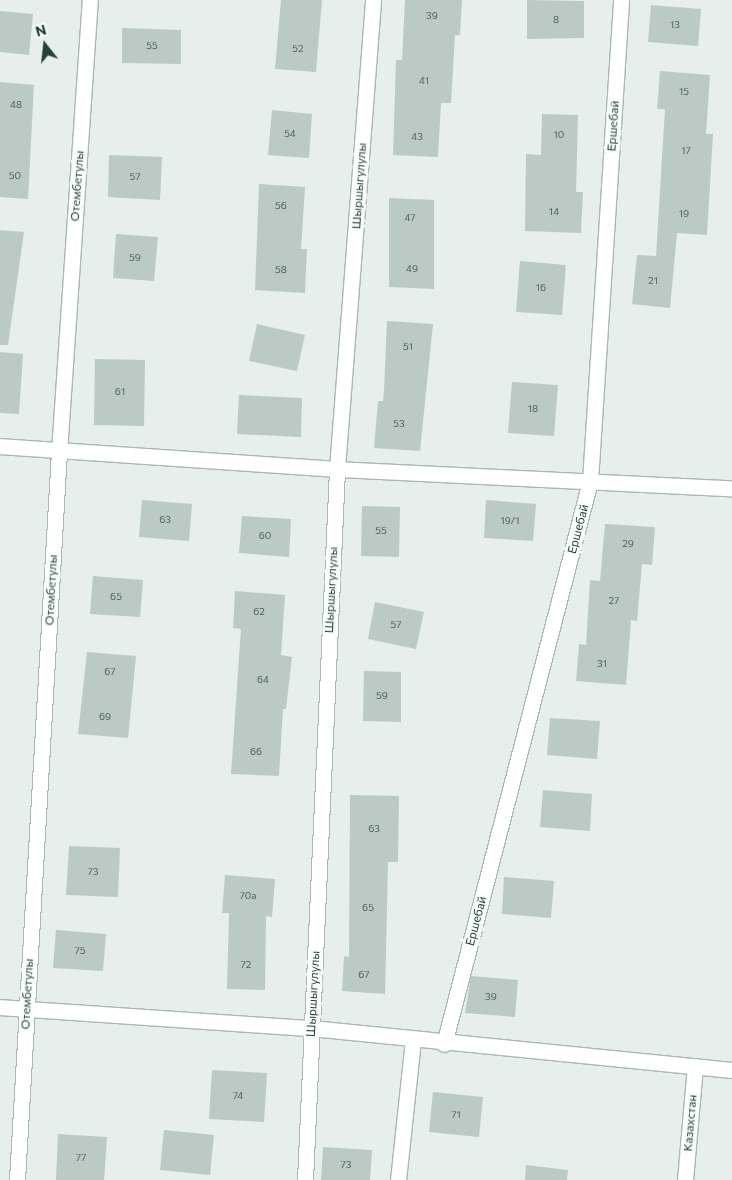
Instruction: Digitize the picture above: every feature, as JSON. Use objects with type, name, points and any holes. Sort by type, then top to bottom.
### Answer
[{"type":"street","name":"Отембетулы","points":[[17,1180],[59,452],[90,0]]},
{"type":"street","name":"Шыршыгулулы","points":[[305,1180],[337,469],[373,0]]},
{"type":"street","name":"Ершебай","points":[[444,1044],[590,482],[621,0]]},
{"type":"street","points":[[0,446],[59,452],[337,469],[732,488]]},
{"type":"street","points":[[0,1008],[311,1028],[444,1044],[732,1070]]},
{"type":"street","points":[[398,1180],[413,1040]]},
{"type":"street","name":"Казахстан","points":[[685,1180],[695,1066]]},
{"type":"building","points":[[281,0],[322,0],[316,72],[275,69]]},
{"type":"building","points":[[405,0],[462,0],[460,35],[455,35],[451,103],[441,103],[438,157],[393,155],[396,60],[402,60]]},
{"type":"building","points":[[527,0],[584,1],[584,38],[527,39]]},
{"type":"building","points":[[651,5],[701,9],[698,46],[648,42]]},
{"type":"building","points":[[0,11],[33,14],[29,55],[0,52]]},
{"type":"building","points":[[122,28],[181,30],[181,64],[122,63]]},
{"type":"building","points":[[660,71],[710,75],[706,134],[713,134],[707,235],[677,233],[670,308],[632,304],[637,255],[656,256],[665,109],[657,109]]},
{"type":"building","points":[[0,82],[34,85],[28,199],[0,197]]},
{"type":"building","points":[[272,110],[312,114],[309,158],[268,155]]},
{"type":"building","points":[[542,114],[578,115],[576,192],[583,192],[581,233],[525,231],[526,154],[541,155]]},
{"type":"building","points":[[109,155],[162,157],[160,200],[108,197]]},
{"type":"building","points":[[259,184],[305,187],[301,249],[307,249],[305,293],[255,290]]},
{"type":"building","points":[[389,198],[434,200],[434,289],[389,287]]},
{"type":"building","points":[[0,230],[24,232],[8,345],[0,345]]},
{"type":"building","points":[[116,234],[158,237],[154,281],[113,278]]},
{"type":"building","points":[[520,261],[566,265],[562,315],[516,312]]},
{"type":"building","points":[[387,321],[433,324],[420,451],[374,448],[378,401],[383,401]]},
{"type":"building","points":[[257,324],[305,335],[297,371],[249,361]]},
{"type":"building","points":[[0,352],[23,354],[19,414],[0,413]]},
{"type":"building","points":[[95,359],[145,360],[144,426],[94,425]]},
{"type":"building","points":[[512,382],[558,385],[554,436],[508,433]]},
{"type":"building","points":[[239,395],[302,398],[301,437],[237,434]]},
{"type":"building","points":[[142,500],[192,504],[189,541],[139,537]]},
{"type":"building","points":[[486,500],[536,504],[533,541],[484,538]]},
{"type":"building","points":[[362,506],[400,507],[399,557],[361,556]]},
{"type":"building","points":[[242,516],[291,519],[289,557],[239,553]]},
{"type":"building","points":[[605,524],[655,527],[652,565],[642,564],[637,621],[631,620],[626,685],[576,681],[579,644],[586,645],[590,580],[600,581]]},
{"type":"building","points":[[93,576],[143,580],[140,617],[90,614]]},
{"type":"building","points":[[235,591],[285,595],[281,655],[292,657],[286,709],[283,709],[279,776],[231,774],[241,629],[233,628]]},
{"type":"building","points":[[375,602],[424,612],[416,649],[368,639]]},
{"type":"building","points":[[87,652],[136,656],[128,738],[78,734]]},
{"type":"building","points":[[364,671],[401,672],[401,722],[363,721]]},
{"type":"building","points":[[550,718],[600,721],[597,759],[547,755]]},
{"type":"building","points":[[543,790],[592,794],[590,831],[540,827]]},
{"type":"building","points":[[350,795],[399,796],[398,862],[388,862],[385,994],[342,991],[344,956],[349,957]]},
{"type":"building","points":[[69,846],[120,848],[118,897],[66,895]]},
{"type":"building","points":[[225,875],[275,879],[272,917],[266,916],[265,990],[227,989],[229,913],[222,913]]},
{"type":"building","points":[[504,877],[554,881],[551,918],[502,914]]},
{"type":"building","points":[[56,930],[106,934],[103,971],[53,968]]},
{"type":"building","points":[[471,976],[518,980],[515,1017],[465,1013]]},
{"type":"building","points":[[212,1070],[267,1073],[264,1122],[209,1119]]},
{"type":"building","points":[[433,1092],[483,1097],[479,1137],[429,1132]]},
{"type":"building","points":[[164,1130],[214,1135],[210,1175],[160,1170]]},
{"type":"building","points":[[58,1134],[107,1137],[104,1180],[56,1180]]},
{"type":"building","points":[[323,1147],[372,1150],[370,1180],[321,1180]]},
{"type":"building","points":[[526,1165],[568,1170],[567,1180],[525,1180]]}]
